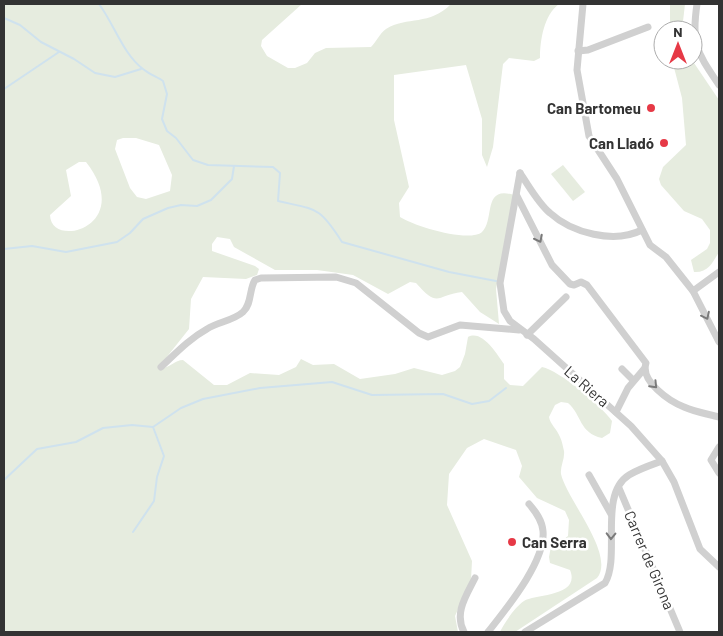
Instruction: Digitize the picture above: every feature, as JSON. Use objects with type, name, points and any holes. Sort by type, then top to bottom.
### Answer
[{"type":"street","points":[[582,4],[577,70],[589,136],[617,179],[650,245],[666,257],[693,291],[719,342]]},
{"type":"street","points":[[697,4],[693,28],[695,44],[700,58],[719,86]]},
{"type":"street","points":[[578,51],[588,50],[648,27]]},
{"type":"street","name":"La Riera","points":[[642,230],[636,233],[603,236],[569,226],[546,210],[520,173],[500,283],[504,311],[519,330],[616,412],[662,461],[674,482],[700,549],[719,567]]},
{"type":"street","points":[[517,196],[552,265],[570,284],[574,285],[581,282],[587,285],[646,363],[616,412]]},
{"type":"street","points":[[693,291],[719,272]]},
{"type":"street","points":[[161,367],[191,338],[209,327],[242,312],[251,295],[253,284],[261,278],[336,277],[356,283],[419,333],[428,337],[460,325],[519,330]]},
{"type":"street","points":[[527,335],[566,297]]},
{"type":"street","points":[[622,369],[634,380]]},
{"type":"street","points":[[644,369],[646,376],[674,402],[686,408],[719,417]]},
{"type":"street","points":[[719,447],[711,460],[719,473]]},
{"type":"street","points":[[525,632],[605,583],[610,574],[611,514],[619,488],[628,476],[662,461]]},
{"type":"street","points":[[589,474],[611,514]]},
{"type":"street","name":"Carrer de Girona","points":[[619,488],[680,632]]},
{"type":"street","points":[[488,632],[527,578],[540,550],[544,532],[540,517],[529,504]]},
{"type":"street","points":[[464,632],[459,622],[459,612],[475,578]]},
{"type":"shaded area","points":[[4,4],[302,4],[262,40],[261,46],[267,56],[288,68],[295,68],[307,63],[315,53],[326,48],[371,47],[386,29],[394,25],[435,15],[451,4],[559,4],[546,21],[542,36],[540,58],[534,61],[509,58],[503,64],[493,147],[487,167],[482,155],[482,119],[466,65],[394,75],[394,120],[409,187],[399,203],[400,217],[417,225],[441,232],[466,236],[475,235],[482,232],[486,227],[493,199],[497,195],[504,193],[514,195],[496,289],[499,324],[480,312],[462,292],[434,298],[429,296],[416,283],[410,282],[388,294],[353,275],[317,270],[275,270],[234,247],[230,239],[217,237],[212,244],[212,251],[255,266],[259,269],[257,275],[246,279],[203,277],[191,299],[189,329],[162,363],[161,368],[183,360],[214,385],[227,385],[250,373],[279,375],[296,367],[301,359],[313,365],[334,364],[360,379],[395,374],[414,368],[442,375],[455,371],[460,367],[468,337],[473,335],[484,339],[497,354],[504,364],[504,379],[510,385],[523,386],[542,367],[550,370],[580,390],[599,406],[612,421],[610,433],[602,438],[595,436],[585,428],[568,403],[561,402],[555,405],[549,417],[559,434],[563,446],[564,454],[561,474],[565,485],[596,542],[601,568],[597,578],[515,632],[500,632],[510,615],[524,601],[555,593],[569,585],[572,579],[570,570],[550,563],[549,557],[552,541],[563,540],[568,536],[569,520],[565,511],[537,498],[519,477],[522,466],[516,450],[484,439],[467,448],[449,474],[447,505],[472,561],[471,580],[455,616],[458,632],[4,632]],"holes":[[[136,138],[159,145],[172,175],[170,191],[146,199],[137,197],[130,188],[115,149],[117,140]],[[79,162],[86,162],[99,184],[102,202],[97,216],[87,226],[75,230],[63,230],[54,225],[50,215],[71,196],[66,170]]]},
{"type":"shaded area","points":[[670,4],[685,4],[683,20],[670,20]]},
{"type":"shaded area","points":[[675,70],[699,70],[719,100],[719,252],[706,269],[699,272],[694,272],[691,260],[707,249],[710,243],[710,230],[702,219],[684,211],[661,185],[659,179],[663,167],[686,145],[682,98]]},
{"type":"shaded area","points":[[563,165],[585,192],[573,201],[551,174]]},
{"type":"waterway","points":[[99,4],[136,63],[163,81],[167,94],[162,119],[167,131],[176,138],[193,160],[208,165],[273,167],[280,173],[278,201],[316,211],[328,222],[342,242],[449,272],[496,281]]},
{"type":"waterway","points":[[4,18],[20,25],[41,42],[74,59],[95,73],[115,77],[141,69]]},
{"type":"waterway","points":[[4,89],[59,52]]},
{"type":"waterway","points":[[4,249],[32,246],[66,252],[117,242],[130,233],[143,219],[168,208],[181,205],[197,206],[211,200],[232,179],[234,166]]},
{"type":"waterway","points":[[4,480],[37,449],[76,442],[103,428],[132,425],[153,427],[181,408],[203,399],[260,388],[332,382],[372,395],[443,394],[472,404],[489,401],[506,388]]},
{"type":"waterway","points":[[133,532],[154,501],[157,477],[164,456],[153,427]]},
{"type":"place","name":"Can Bartomeu","points":[[651,108]]},
{"type":"place","name":"Can Lladó","points":[[664,143]]},
{"type":"place","name":"Can Serra","points":[[512,542]]}]
